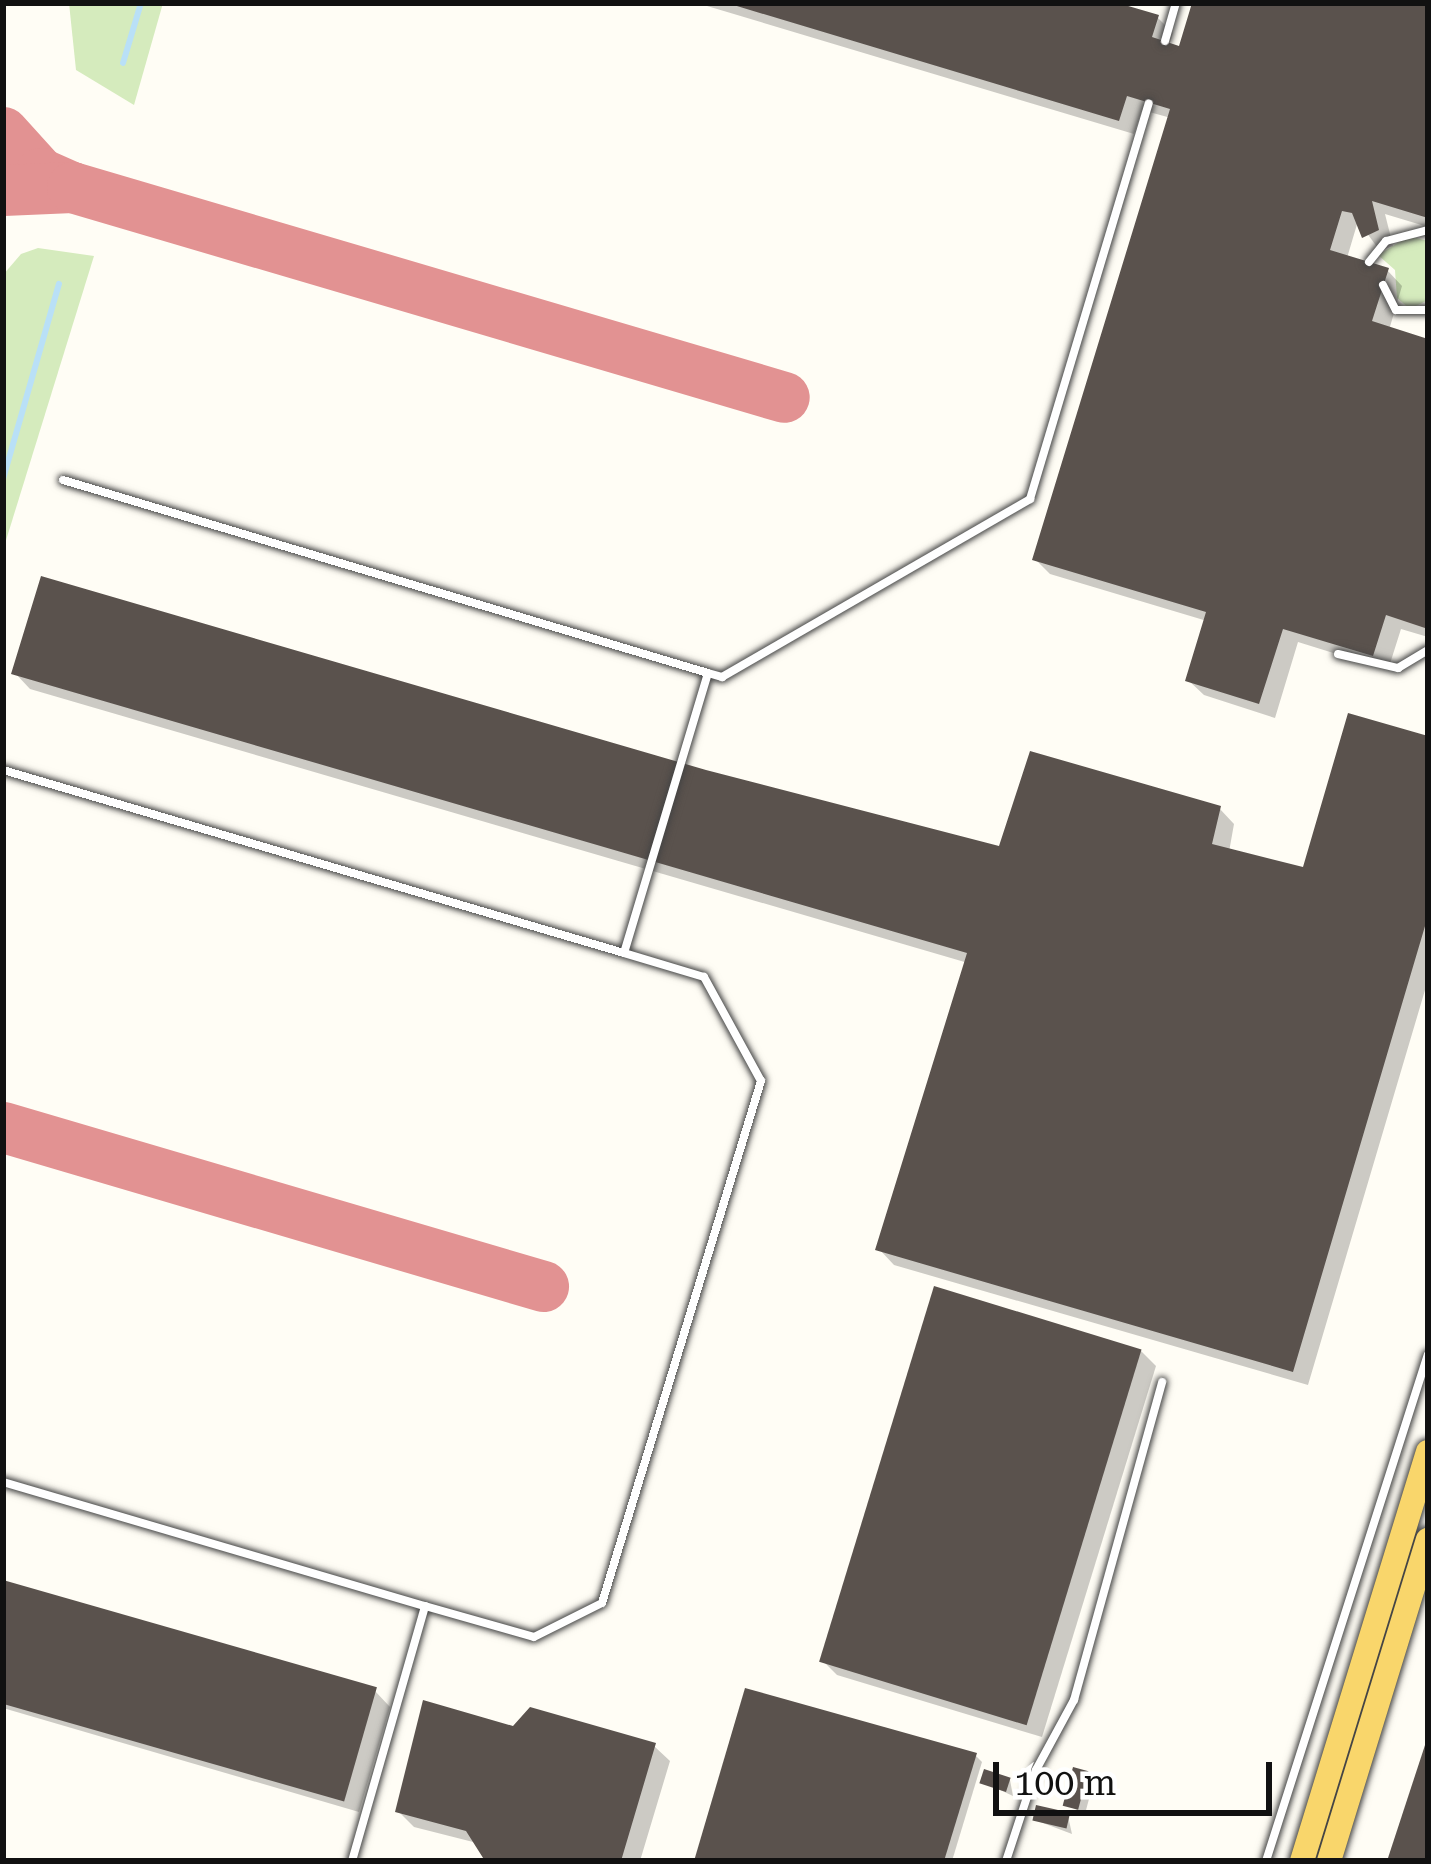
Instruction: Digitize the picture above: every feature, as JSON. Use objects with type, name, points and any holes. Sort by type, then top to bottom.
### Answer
[{"type":"main road","points":[[1301,1861],[1428,1452]]},
{"type":"main road","points":[[1329,1861],[1428,1540]]},
{"type":"lane","points":[[1165,41],[1176,3]]},
{"type":"lane","points":[[63,480],[722,677],[1030,499],[1149,103]]},
{"type":"lane","points":[[1369,262],[1386,241],[1428,230]]},
{"type":"lane","points":[[1383,285],[1396,310],[1428,310]]},
{"type":"lane","points":[[1338,654],[1398,668],[1428,650]]},
{"type":"lane","points":[[624,953],[708,673]]},
{"type":"lane","points":[[3,770],[704,977],[761,1081],[602,1603],[535,1637],[3,1482]]},
{"type":"lane","points":[[1266,1861],[1428,1354]]},
{"type":"lane","points":[[1006,1861],[1036,1770],[1074,1700],[1162,1382]]},
{"type":"lane","points":[[352,1861],[425,1606]]},
{"type":"green space","points":[[69,3],[163,3],[134,105],[76,70]]},
{"type":"green space","points":[[1409,236],[1428,241],[1428,300],[1410,309],[1397,298],[1395,270],[1378,255]]},
{"type":"green space","points":[[38,248],[94,256],[3,550],[3,275],[21,254]]},
{"type":"building","points":[[727,3],[1118,3],[1159,15],[1152,37],[1179,46],[1192,3],[1428,3],[1428,218],[1372,201],[1379,230],[1362,238],[1352,213],[1342,211],[1330,250],[1389,268],[1372,321],[1428,339],[1428,629],[1386,615],[1373,656],[1283,629],[1259,704],[1185,681],[1206,612],[1032,560],[1170,109],[1127,96],[1119,121]]},
{"type":"building","points":[[41,576],[706,770],[999,846],[1030,751],[1221,806],[1212,844],[1303,867],[1348,713],[1428,736],[1428,916],[1293,1372],[875,1250],[967,953],[11,674]]},
{"type":"building","points":[[934,1286],[1142,1349],[1027,1725],[819,1662]]},
{"type":"building","points":[[3,1580],[377,1687],[344,1802],[3,1704]]},
{"type":"building","points":[[745,1688],[977,1753],[944,1861],[694,1861]]},
{"type":"building","points":[[423,1700],[513,1726],[530,1707],[656,1743],[621,1861],[485,1861],[466,1831],[395,1812]]},
{"type":"building","points":[[1427,1739],[1428,1861],[1387,1861]]},
{"type":"building","points":[[1073,1767],[1088,1771],[1078,1810],[1063,1806]]},
{"type":"building","points":[[984,1769],[1011,1778],[1006,1792],[979,1783]]},
{"type":"building","points":[[1036,1805],[1070,1813],[1067,1828],[1032,1821]]},
{"type":"waterway","points":[[123,63],[141,3]]},
{"type":"waterway","points":[[3,479],[59,284]]},
{"type":"taxiway","points":[[3,132],[40,173],[71,187]]},
{"type":"taxiway","points":[[3,190],[72,187],[784,397]]},
{"type":"taxiway","points":[[3,1127],[543,1286]]}]
